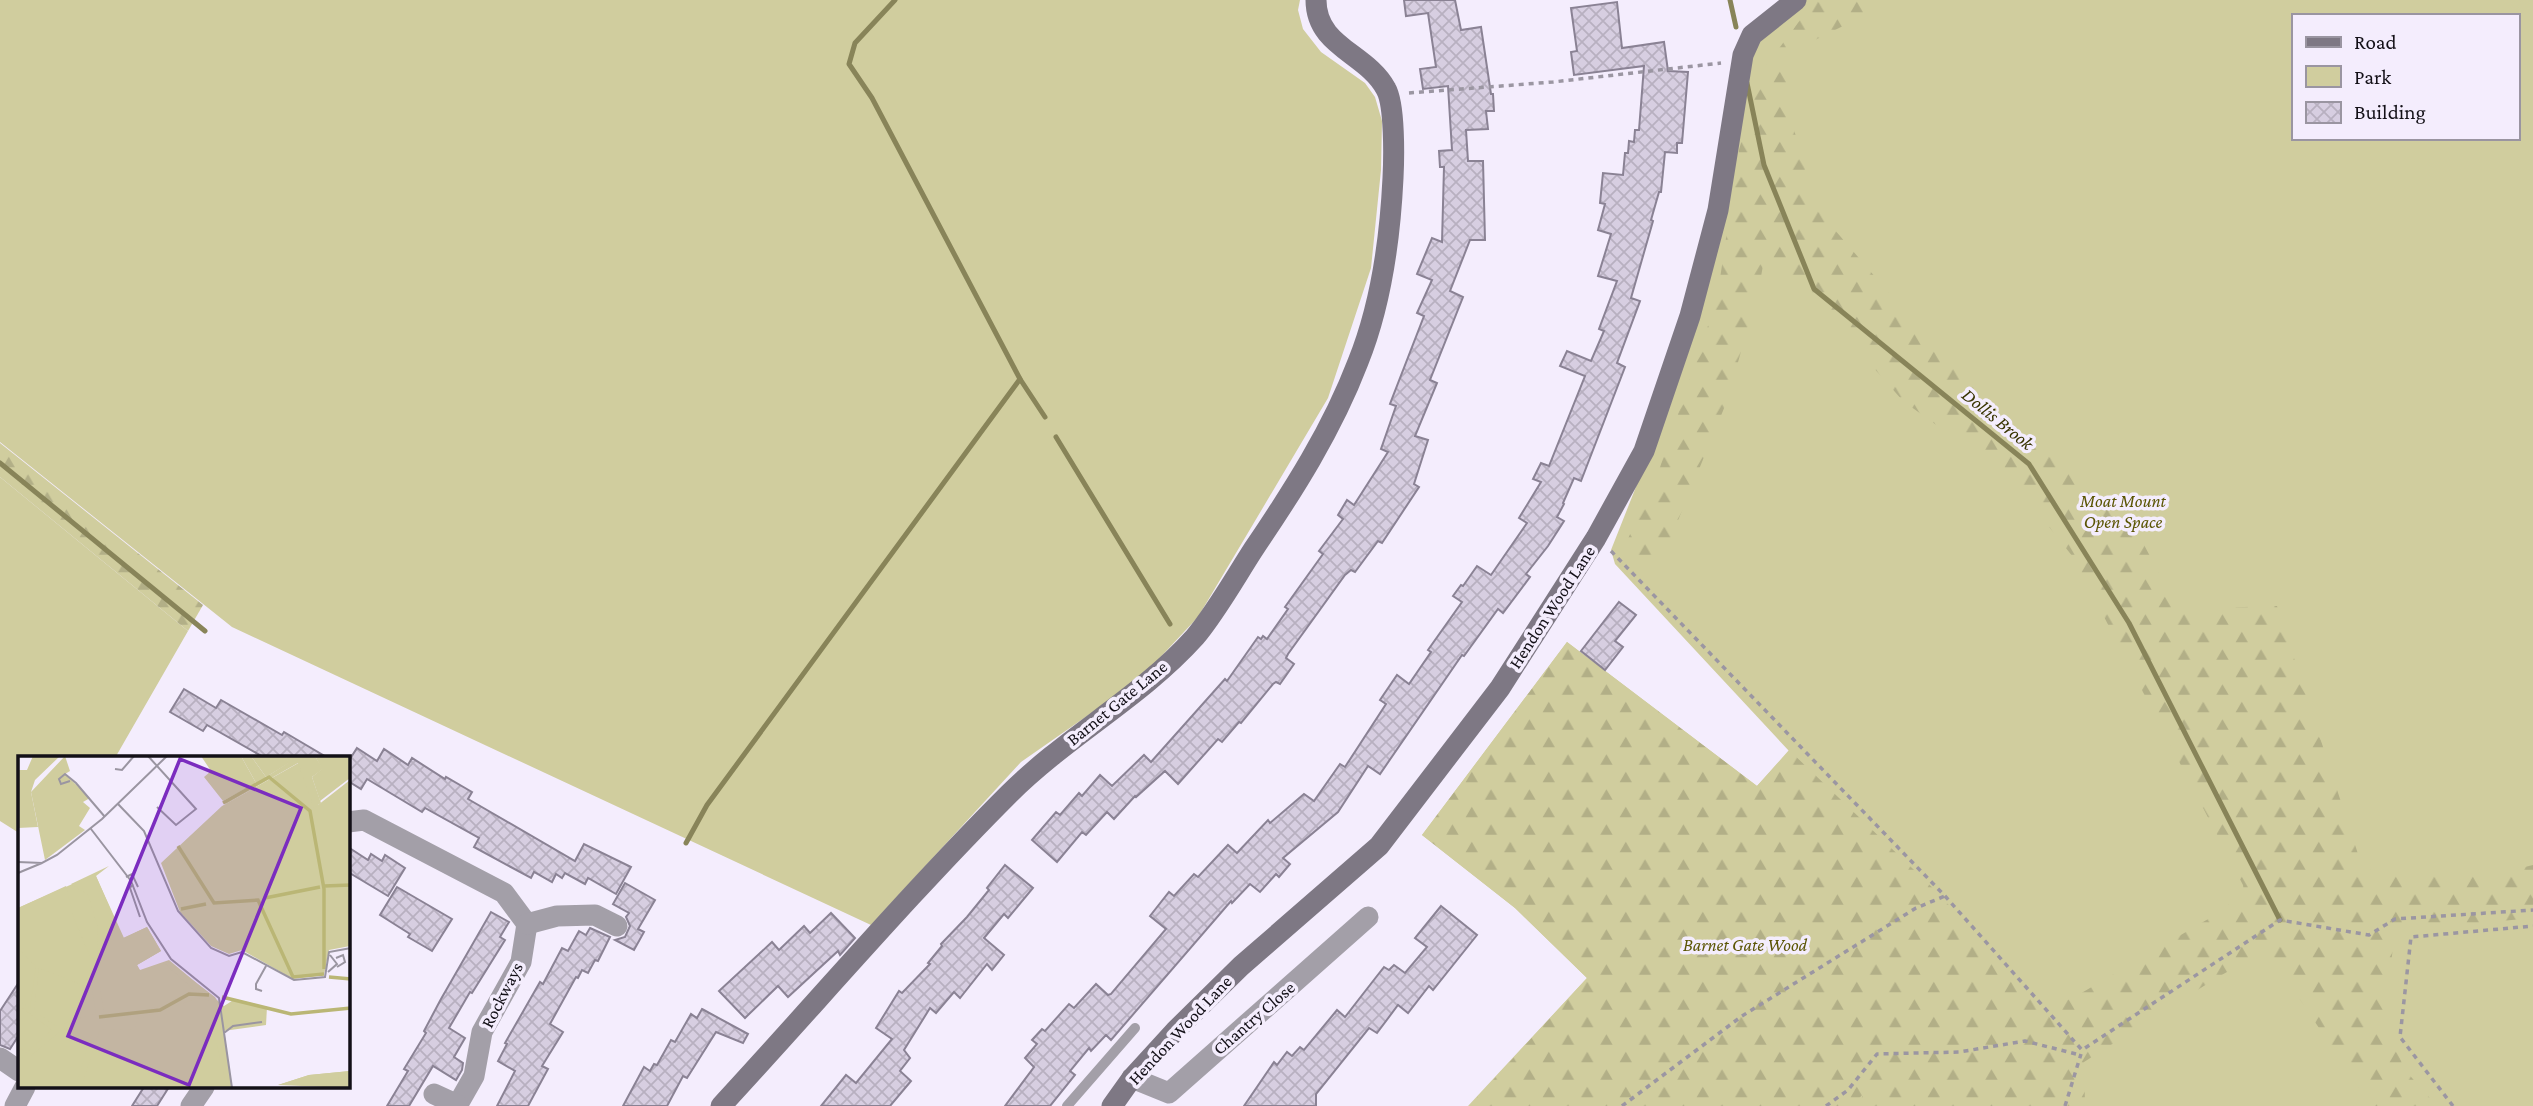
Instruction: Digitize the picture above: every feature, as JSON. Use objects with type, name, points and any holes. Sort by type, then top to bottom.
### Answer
[{"type":"street","points":[[1316,0],[1318,18],[1325,33],[1377,76],[1390,96]]},
{"type":"street","name":"Hendon Wood Lane","points":[[1112,1106],[1132,1078],[1241,966],[1379,846],[1500,688],[1596,538],[1644,451],[1690,316],[1718,210],[1743,55],[1752,35],[1797,0]]},
{"type":"street","name":"Barnet Gate Lane","points":[[721,1106],[966,837],[1035,768],[1143,687],[1196,635],[1291,495],[1323,439],[1359,361],[1373,313],[1385,259],[1390,218],[1393,148],[1390,96]]},
{"type":"street","points":[[350,822],[364,820],[504,893],[527,924],[557,916],[595,915],[617,926]]},
{"type":"street","name":"Chantry Close","points":[[1132,1078],[1169,1093],[1368,917]]},
{"type":"street","name":"Rockways","points":[[457,1105],[474,1076],[482,1032],[521,962],[527,924]]},
{"type":"street","points":[[0,1058],[18,1070]]},
{"type":"street","points":[[15,1106],[24,1088]]},
{"type":"street","points":[[191,1106],[203,1088]]},
{"type":"street","points":[[434,1094],[457,1105]]},
{"type":"lane","points":[[1067,1106],[1135,1028]]},
{"type":"path","points":[[1390,96],[1730,62]]},
{"type":"path","points":[[1596,538],[1945,897],[2081,1053]]},
{"type":"path","points":[[1622,1106],[1742,1016],[1916,908],[1945,897]]},
{"type":"path","points":[[2065,1106],[2081,1053],[2280,920],[2369,935],[2395,919],[2533,909]]},
{"type":"path","points":[[2453,1106],[2400,1037],[2411,937],[2533,926]]},
{"type":"path","points":[[1826,1106],[1849,1090],[1877,1054],[1959,1052],[2025,1041],[2081,1053]]},
{"type":"green space","points":[[0,0],[1300,0],[1298,10],[1303,29],[1321,52],[1365,83],[1375,97],[1382,121],[1381,170],[1371,268],[1328,398],[1198,617],[1140,679],[1021,762],[871,925],[232,627],[0,442]]},
{"type":"green space","name":"Moat Mount Open Space","points":[[1796,0],[2533,0],[2533,1106],[1468,1106],[1587,978],[1515,908],[1422,835],[1567,642],[1757,786],[1789,751],[1615,564],[1611,550],[1698,320],[1743,55]]},
{"type":"green space","name":"Barnet Gate Wood","points":[[1815,0],[1895,0],[1793,51],[1788,108],[1816,208],[1925,335],[2126,511],[2178,609],[2277,606],[2358,854],[2375,876],[2504,872],[2533,865],[2533,918],[2405,930],[2393,947],[2385,1016],[2404,1069],[2437,1106],[2371,1106],[2297,995],[2263,952],[2218,977],[2084,1062],[2085,1106],[1859,1106],[1863,1094],[1852,1106],[1469,1106],[1587,978],[1515,908],[1422,835],[1567,642],[1757,786],[1789,750],[1937,892],[2044,1011],[2078,995],[2215,915],[2244,893],[2243,885],[2073,557],[2010,478],[1903,401],[1802,287],[1765,254],[1759,288],[1727,401],[1654,579],[1624,547],[1655,482],[1717,299],[1739,150],[1760,74]]},
{"type":"green space","points":[[0,443],[203,605],[188,631],[0,477]]},
{"type":"green space","points":[[0,477],[188,631],[116,756],[18,756],[18,832],[0,821]]},
{"type":"building","points":[[1404,0],[1455,0],[1461,30],[1481,27],[1494,111],[1486,111],[1488,129],[1466,130],[1468,161],[1483,161],[1485,240],[1470,240],[1450,291],[1463,297],[1430,380],[1437,383],[1415,436],[1428,440],[1414,484],[1419,487],[1382,543],[1378,541],[1355,572],[1351,570],[1345,575],[1288,654],[1286,658],[1294,664],[1280,684],[1273,684],[1241,723],[1239,722],[1222,742],[1218,739],[1178,784],[1165,771],[1135,796],[1114,819],[1107,812],[1086,835],[1082,832],[1057,862],[1032,840],[1056,812],[1060,815],[1079,793],[1082,796],[1100,775],[1112,786],[1144,755],[1151,762],[1225,679],[1227,681],[1258,637],[1267,639],[1288,609],[1285,607],[1323,554],[1319,551],[1343,519],[1338,515],[1347,500],[1354,505],[1388,452],[1381,449],[1396,406],[1390,404],[1424,316],[1417,313],[1432,280],[1417,274],[1432,238],[1442,242],[1444,167],[1440,167],[1439,151],[1452,150],[1448,86],[1423,89],[1420,69],[1436,67],[1428,13],[1406,16]]},
{"type":"building","points":[[1617,2],[1622,48],[1664,42],[1668,71],[1688,72],[1682,143],[1677,143],[1677,153],[1665,152],[1661,192],[1631,298],[1640,301],[1617,363],[1625,367],[1581,481],[1574,478],[1557,517],[1564,521],[1526,574],[1530,577],[1503,613],[1498,609],[1464,656],[1462,655],[1380,774],[1368,766],[1338,812],[1283,858],[1290,864],[1279,877],[1276,874],[1260,892],[1250,884],[1232,903],[1231,901],[1111,1040],[1106,1035],[1091,1051],[1089,1048],[1070,1071],[1075,1075],[1050,1106],[1005,1106],[1034,1067],[1025,1058],[1037,1044],[1032,1040],[1042,1029],[1045,1031],[1069,1004],[1074,1008],[1096,984],[1108,995],[1111,994],[1166,929],[1150,916],[1169,892],[1174,896],[1194,874],[1198,877],[1228,845],[1237,853],[1268,820],[1270,823],[1304,794],[1314,801],[1340,764],[1345,767],[1386,704],[1380,700],[1397,675],[1409,684],[1431,652],[1428,650],[1462,602],[1453,596],[1461,585],[1463,586],[1477,566],[1491,575],[1527,523],[1519,518],[1541,482],[1533,479],[1541,463],[1549,466],[1585,376],[1560,366],[1567,351],[1591,361],[1604,331],[1599,329],[1617,281],[1598,276],[1611,234],[1598,230],[1605,204],[1600,203],[1603,173],[1623,175],[1629,141],[1634,142],[1635,130],[1639,130],[1644,66],[1574,75],[1571,52],[1577,51],[1571,8]]},
{"type":"building","points":[[1619,602],[1636,615],[1615,641],[1623,647],[1605,670],[1581,651]]},
{"type":"building","points":[[184,689],[216,708],[221,700],[325,756],[261,756],[207,725],[203,731],[170,712]]},
{"type":"building","points":[[357,748],[377,761],[384,749],[408,765],[412,758],[472,792],[468,799],[575,861],[584,844],[631,867],[616,894],[588,878],[585,884],[565,873],[562,878],[556,874],[552,882],[534,872],[531,878],[474,847],[479,838],[425,808],[422,812],[367,779],[361,789],[350,782],[350,759]]},
{"type":"building","points":[[350,848],[368,860],[371,854],[382,861],[385,855],[405,868],[388,896],[350,873]]},
{"type":"building","points":[[1005,865],[1033,888],[1008,918],[1004,914],[984,938],[1004,955],[992,970],[987,964],[960,998],[954,992],[936,1013],[930,1008],[904,1050],[910,1058],[900,1071],[911,1081],[890,1106],[821,1106],[846,1075],[856,1083],[892,1039],[876,1028],[899,991],[902,993],[930,964],[928,963],[941,944],[989,890],[987,888]]},
{"type":"building","points":[[625,883],[655,900],[638,929],[644,932],[634,950],[615,940],[625,937],[630,926],[626,917],[629,913],[613,904]]},
{"type":"building","points":[[397,887],[452,919],[432,951],[408,937],[410,934],[380,915]]},
{"type":"building","points":[[1441,906],[1477,935],[1433,990],[1429,986],[1408,1013],[1398,1005],[1377,1033],[1369,1028],[1316,1094],[1316,1106],[1244,1106],[1274,1062],[1277,1065],[1287,1052],[1292,1056],[1300,1047],[1304,1050],[1337,1010],[1345,1017],[1384,967],[1389,970],[1394,965],[1405,973],[1427,947],[1415,938]]},
{"type":"building","points":[[491,912],[509,922],[500,937],[505,940],[449,1028],[465,1038],[454,1057],[463,1063],[462,1070],[456,1080],[433,1066],[409,1106],[387,1106],[408,1071],[404,1069],[426,1033],[424,1031],[441,999]]},
{"type":"building","points":[[831,913],[855,938],[840,955],[838,951],[788,997],[778,986],[745,1018],[719,991],[772,942],[779,950],[804,926],[810,933]]},
{"type":"building","points":[[590,928],[610,937],[598,961],[595,960],[588,973],[582,970],[578,978],[576,977],[550,1024],[563,1032],[542,1066],[548,1069],[528,1106],[497,1106],[515,1071],[498,1061],[507,1044],[505,1043],[540,982],[543,984],[562,948],[568,951],[579,931],[586,935]]},
{"type":"building","points":[[18,984],[18,1037],[10,1049],[0,1045],[0,1011]]},
{"type":"building","points":[[702,1009],[748,1034],[743,1043],[716,1032],[687,1078],[683,1076],[667,1106],[623,1106],[644,1067],[650,1071],[654,1064],[657,1065],[671,1040],[675,1042],[691,1014],[697,1018]]},
{"type":"building","points":[[143,1088],[168,1088],[157,1106],[132,1106]]},
{"type":"waterway","points":[[686,843],[707,805],[1020,379],[872,98],[849,64],[855,43],[895,0]]},
{"type":"waterway","name":"Dollis Brook","points":[[1730,0],[1736,27]]},
{"type":"waterway","name":"Dollis Brook","points":[[1747,83],[1764,165],[1814,289],[2029,464],[2129,623],[2280,920]]},
{"type":"waterway","points":[[1020,379],[1045,417]]},
{"type":"waterway","points":[[1056,437],[1170,624]]},
{"type":"waterway","points":[[0,463],[205,631]]}]
